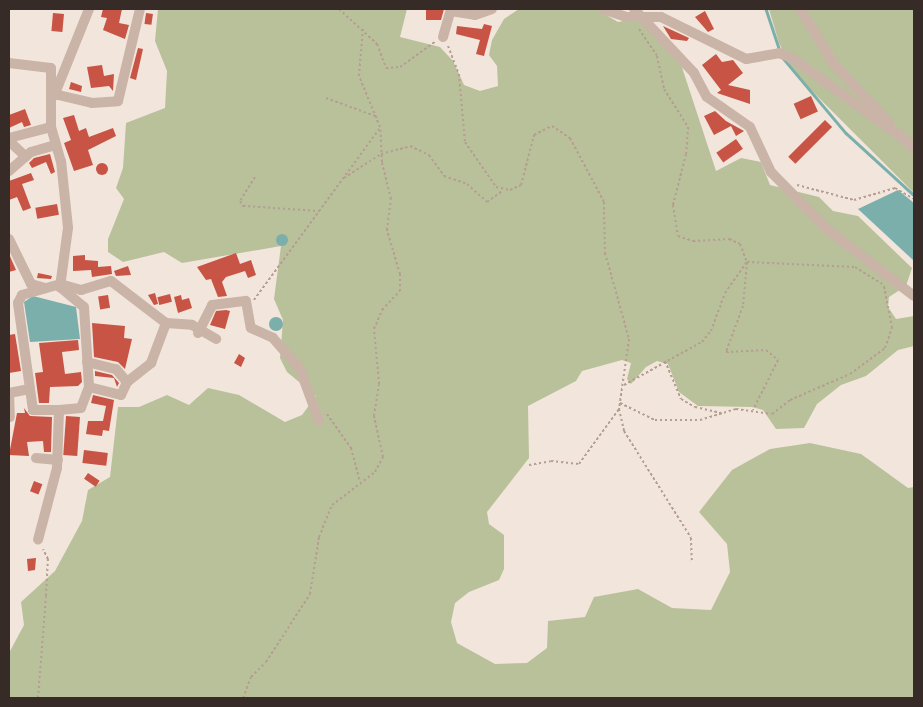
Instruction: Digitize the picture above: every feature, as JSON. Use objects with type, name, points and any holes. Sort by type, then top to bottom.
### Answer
[{"type":"street","points":[[53,98],[89,9]]},
{"type":"street","points":[[53,98],[92,103],[118,101],[140,9]]},
{"type":"street","points":[[443,37],[451,10],[475,15],[492,9]]},
{"type":"street","points":[[603,9],[626,17],[638,15],[661,18],[746,58],[779,53],[792,58],[903,138]]},
{"type":"street","points":[[800,9],[834,64],[914,149]]},
{"type":"street","points":[[638,15],[694,73],[707,97],[750,127],[767,167],[828,230],[914,296]]},
{"type":"street","points":[[9,64],[51,68],[53,98],[51,127],[56,145],[68,228],[60,284],[62,292],[84,307],[90,387],[81,408],[33,410],[19,298],[60,284],[80,290],[111,281],[166,323],[192,325],[198,332],[216,339]]},
{"type":"street","points":[[26,157],[9,140],[51,127]]},
{"type":"street","points":[[9,171],[26,157],[56,145]]},
{"type":"street","points":[[9,239],[31,284],[46,288]]},
{"type":"street","points":[[198,332],[212,305],[241,300],[250,306],[251,328],[273,338],[304,377],[319,421]]},
{"type":"street","points":[[90,387],[121,395],[127,382],[151,363],[166,323]]},
{"type":"street","points":[[87,362],[116,369],[127,382]]},
{"type":"street","points":[[10,417],[9,393],[30,390]]},
{"type":"street","points":[[38,540],[58,460],[59,410]]},
{"type":"street","points":[[36,458],[58,460]]},
{"type":"path","points":[[339,9],[363,28],[377,44],[386,68],[393,70],[423,46],[443,37],[458,74],[465,142],[483,173],[502,191]]},
{"type":"path","points":[[638,15],[639,33],[657,56],[664,89],[688,127],[686,154],[673,205],[678,236],[692,241],[729,239],[740,244],[747,262],[743,306],[726,352],[766,350],[778,360],[752,410]]},
{"type":"path","points":[[244,698],[251,677],[266,662],[310,594],[327,514],[360,482],[381,465],[383,457],[374,416],[379,384],[374,330],[382,310],[400,291],[398,263],[387,230],[391,199],[381,154],[380,127],[378,117],[358,76],[363,28]]},
{"type":"path","points":[[326,98],[378,117]]},
{"type":"path","points":[[250,306],[380,127]]},
{"type":"path","points":[[342,180],[381,154],[404,145],[417,147],[429,155],[441,174],[467,184],[487,202],[502,191],[521,185],[531,144],[540,128],[559,128],[570,138],[604,202],[605,253],[628,332],[624,385],[619,408],[580,464],[551,461],[529,465]]},
{"type":"path","points":[[255,177],[240,201],[243,206],[320,211]]},
{"type":"path","points":[[791,182],[854,200],[895,188],[914,199]]},
{"type":"path","points":[[747,262],[855,267],[890,291]]},
{"type":"path","points":[[624,385],[702,342],[711,331],[720,302],[747,262]]},
{"type":"path","points":[[620,403],[655,420],[700,420],[721,413],[752,410],[772,414],[790,400],[850,374],[885,348],[892,328],[884,286]]},
{"type":"path","points":[[665,361],[681,399],[695,407],[721,413]]},
{"type":"path","points":[[619,408],[636,454],[691,538],[692,561]]},
{"type":"path","points":[[324,409],[351,448],[360,482]]},
{"type":"path","points":[[38,540],[48,559],[38,698]]},
{"type":"green space","points":[[158,9],[407,9],[400,37],[440,47],[453,61],[464,85],[480,91],[498,86],[497,66],[489,55],[492,40],[504,19],[519,9],[596,9],[618,22],[640,18],[675,46],[716,171],[741,158],[761,162],[770,185],[819,197],[833,211],[858,216],[912,268],[906,286],[889,297],[888,307],[896,319],[914,316],[914,346],[898,350],[866,376],[841,385],[817,404],[804,428],[776,429],[763,410],[752,407],[698,406],[679,392],[668,364],[657,361],[646,367],[631,384],[627,379],[631,363],[622,360],[582,371],[576,381],[528,406],[529,458],[487,512],[489,524],[504,535],[504,569],[499,580],[469,592],[455,603],[451,622],[457,643],[495,664],[527,663],[547,648],[548,621],[585,617],[594,597],[638,589],[672,608],[711,610],[730,572],[727,544],[699,512],[732,470],[770,449],[810,443],[861,454],[908,488],[914,487],[914,698],[9,698],[9,653],[24,625],[21,602],[55,571],[82,521],[88,490],[110,477],[118,407],[139,407],[167,395],[189,405],[208,388],[239,395],[285,422],[302,415],[316,396],[287,372],[280,358],[283,320],[274,299],[281,246],[182,263],[164,252],[123,262],[108,252],[108,239],[124,199],[116,188],[123,168],[126,123],[165,108],[167,71],[155,41]]},
{"type":"green space","points":[[769,9],[914,9],[914,193],[794,73],[779,43]]},
{"type":"water","points":[[898,190],[914,203],[913,260],[858,209]]},
{"type":"water","points":[[282,234],[288,240],[282,246],[276,240]]},
{"type":"water","points":[[33,296],[76,307],[80,339],[30,342],[24,302]]},
{"type":"water","points":[[273,317],[279,317],[283,324],[279,331],[273,331],[269,327],[269,321]]},
{"type":"building","points":[[103,9],[122,9],[119,23],[129,25],[125,39],[103,30],[107,18],[101,17]]},
{"type":"building","points":[[426,9],[444,9],[441,20],[426,20]]},
{"type":"building","points":[[705,11],[714,29],[708,32],[695,17]]},
{"type":"building","points":[[53,13],[64,14],[62,32],[51,31]]},
{"type":"building","points":[[146,13],[153,14],[151,25],[144,24]]},
{"type":"building","points":[[484,24],[492,26],[484,56],[476,54],[480,40],[456,34],[457,26],[482,29]]},
{"type":"building","points":[[663,26],[689,38],[687,41],[671,39]]},
{"type":"building","points":[[138,48],[143,49],[136,80],[130,78]]},
{"type":"building","points":[[716,54],[722,62],[733,60],[743,73],[728,85],[750,90],[750,104],[717,93],[721,90],[702,65]]},
{"type":"building","points":[[102,65],[104,76],[114,74],[113,91],[109,86],[91,88],[87,67]]},
{"type":"building","points":[[71,82],[82,86],[81,92],[69,89]]},
{"type":"building","points":[[811,96],[818,112],[801,119],[794,104]]},
{"type":"building","points":[[25,109],[31,125],[24,127],[22,122],[9,128],[9,115]]},
{"type":"building","points":[[715,111],[726,121],[744,131],[736,136],[731,126],[714,135],[704,116]]},
{"type":"building","points":[[74,115],[79,131],[86,128],[89,137],[113,128],[116,136],[88,150],[93,165],[74,171],[64,143],[71,140],[63,118]]},
{"type":"building","points":[[825,120],[832,127],[795,164],[788,157]]},
{"type":"building","points":[[736,139],[743,149],[723,163],[716,153]]},
{"type":"building","points":[[50,154],[55,172],[51,174],[46,162],[32,168],[29,163],[34,158]]},
{"type":"building","points":[[100,163],[104,163],[108,169],[104,175],[100,175],[96,171],[96,167]]},
{"type":"building","points":[[31,173],[34,180],[22,184],[31,208],[23,211],[17,197],[9,200],[9,181]]},
{"type":"building","points":[[57,204],[59,215],[37,219],[35,208]]},
{"type":"building","points":[[236,253],[240,264],[251,260],[256,275],[248,278],[245,271],[226,277],[222,282],[227,296],[218,297],[211,279],[206,280],[197,267]]},
{"type":"building","points":[[9,254],[16,270],[9,272]]},
{"type":"building","points":[[85,255],[85,260],[98,261],[98,267],[111,266],[112,274],[92,277],[91,270],[73,271],[73,256]]},
{"type":"building","points":[[128,266],[131,275],[116,276],[114,271]]},
{"type":"building","points":[[38,273],[52,276],[51,279],[37,278]]},
{"type":"building","points":[[155,293],[158,304],[154,305],[148,295]]},
{"type":"building","points":[[170,294],[172,302],[159,305],[157,297]]},
{"type":"building","points":[[108,295],[110,308],[100,309],[98,297]]},
{"type":"building","points":[[181,295],[182,300],[189,298],[192,308],[178,313],[174,297]]},
{"type":"building","points":[[216,311],[230,311],[225,329],[210,325]]},
{"type":"building","points":[[92,323],[125,326],[124,338],[132,339],[125,369],[118,362],[94,357]]},
{"type":"building","points":[[15,334],[21,371],[9,373],[9,335]]},
{"type":"building","points":[[78,340],[79,350],[62,352],[65,374],[81,372],[82,382],[78,386],[50,387],[49,403],[39,403],[35,373],[43,372],[39,343]]},
{"type":"building","points":[[239,354],[245,358],[241,367],[234,363]]},
{"type":"building","points":[[95,371],[112,375],[119,383],[117,387],[114,378],[95,376]]},
{"type":"building","points":[[93,395],[114,400],[109,431],[103,430],[102,436],[86,434],[88,421],[103,421],[106,406],[91,403]]},
{"type":"building","points":[[24,408],[30,416],[52,417],[51,452],[44,452],[43,441],[27,442],[29,456],[9,455],[17,413],[25,413]]},
{"type":"building","points":[[66,416],[80,417],[77,456],[63,455]]},
{"type":"building","points":[[84,450],[108,453],[106,466],[82,463]]},
{"type":"building","points":[[88,473],[100,481],[96,487],[84,479]]},
{"type":"building","points":[[34,481],[42,484],[38,494],[30,491]]},
{"type":"building","points":[[36,558],[35,570],[28,571],[27,559]]},
{"type":"waterway","points":[[766,9],[780,51]]},
{"type":"waterway","points":[[783,58],[846,133],[914,195]]}]
